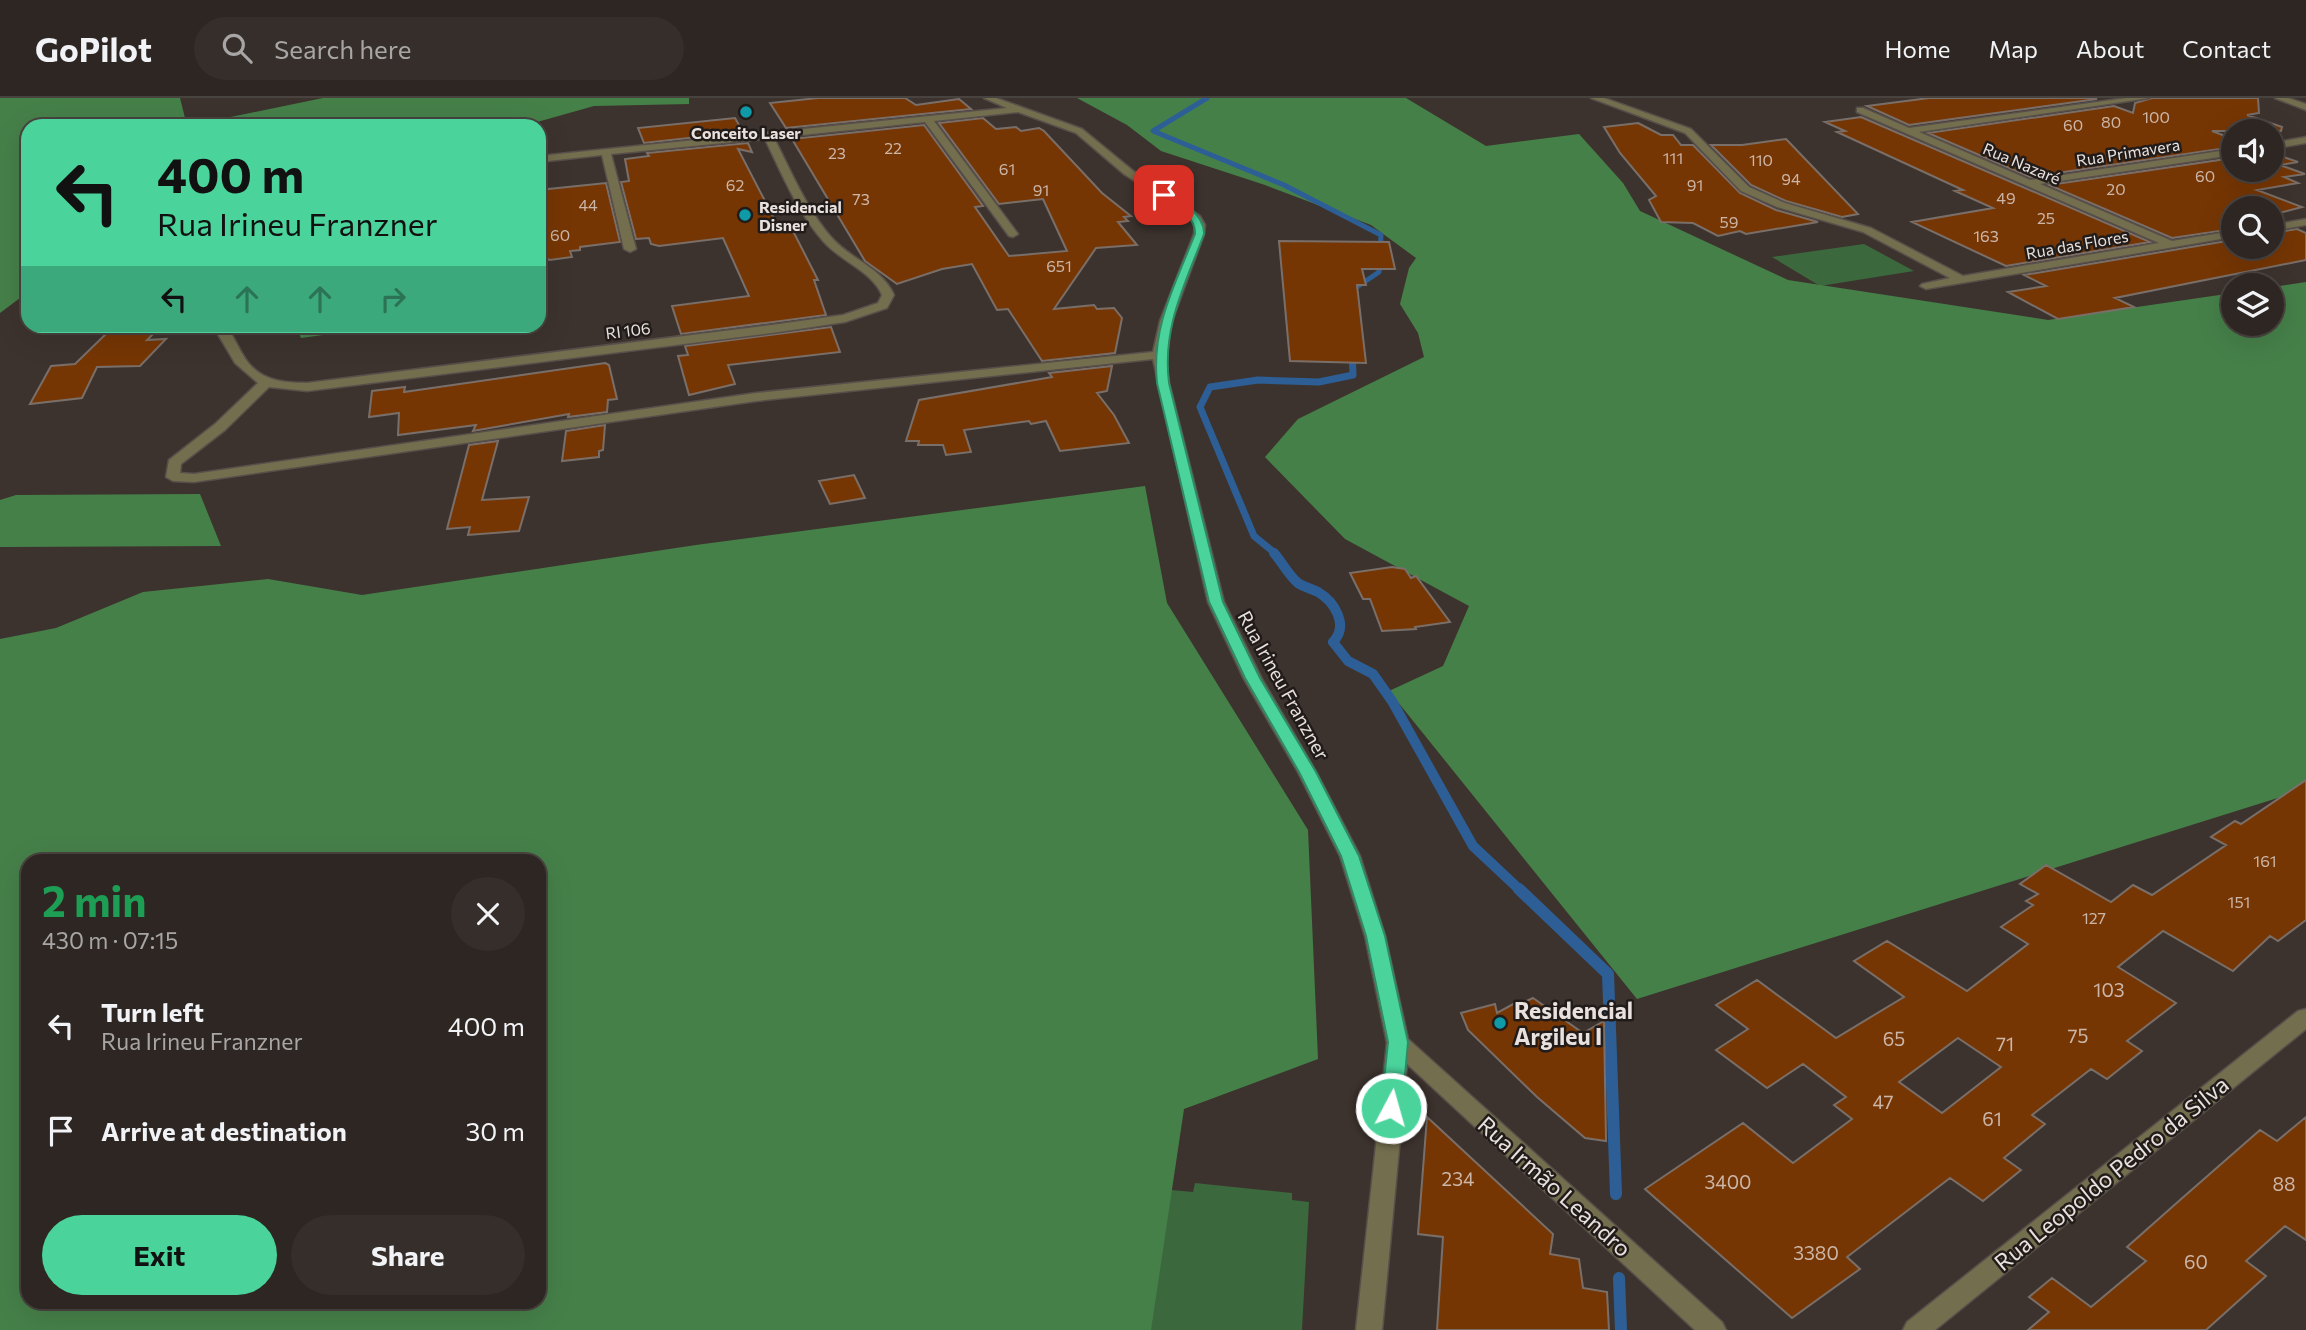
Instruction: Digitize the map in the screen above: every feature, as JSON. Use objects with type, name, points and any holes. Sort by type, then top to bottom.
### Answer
[{"type":"street","name":"Rua Irineu Franzner","points":[[988,98],[1079,131],[1128,172],[1195,216],[1200,225],[1166,321],[1159,355],[1163,383],[1216,602],[1252,678],[1307,772],[1350,856],[1375,936],[1398,1042],[1368,1330]]},
{"type":"street","points":[[1595,98],[1688,131],[1745,190],[1781,205],[1867,230],[1962,280]]},
{"type":"street","points":[[1908,131],[2146,98]]},
{"type":"street","points":[[2279,98],[2306,107]]},
{"type":"street","points":[[546,158],[1019,110]]},
{"type":"street","name":"Rua Nazaré","points":[[1860,110],[2170,244]]},
{"type":"street","points":[[928,120],[1013,234]]},
{"type":"street","name":"RI 106","points":[[264,384],[307,387],[356,382],[845,318],[883,305],[888,295],[881,281],[838,252],[816,227],[768,136]]},
{"type":"street","points":[[2284,144],[2306,141]]},
{"type":"street","points":[[606,153],[630,249]]},
{"type":"street","name":"Rua Primavera","points":[[2028,183],[2221,154]]},
{"type":"street","points":[[2284,226],[2306,222]]},
{"type":"street","name":"Rua das Flores","points":[[1926,286],[2221,236]]},
{"type":"street","points":[[226,333],[251,375],[264,384],[220,427],[174,463],[173,477],[194,478],[757,397],[1159,355]]},
{"type":"street","name":"Rua Leopoldo Pedro da Silva","points":[[1916,1330],[2306,1017]]},
{"type":"street","name":"Rua Irmão Leandro","points":[[1398,1042],[1713,1330]]},
{"type":"green space","points":[[0,98],[180,98],[185,119],[21,119],[21,297],[0,313]]},
{"type":"green space","points":[[323,98],[689,98],[689,104],[594,106],[546,120],[221,119]]},
{"type":"green space","points":[[1077,98],[1406,98],[1486,146],[1579,134],[1623,183],[1640,211],[1788,280],[2048,320],[2221,295],[2221,336],[2284,336],[2284,285],[2306,282],[2306,789],[1637,999],[1389,691],[1443,666],[1469,606],[1345,539],[1265,457],[1298,419],[1424,357],[1418,333],[1400,304],[1409,268],[1416,258],[1371,225],[1265,185],[1161,151],[1127,125]]},
{"type":"green space","points":[[1864,244],[1914,271],[1820,286],[1772,257]]},
{"type":"green space","points":[[299,333],[338,333],[301,338]]},
{"type":"green space","points":[[1145,486],[1167,603],[1308,830],[1318,1059],[1184,1109],[1151,1330],[0,1330],[0,639],[56,628],[143,592],[268,579],[362,595],[696,545]]},
{"type":"green space","points":[[200,494],[221,546],[0,547],[0,500],[16,495]]},
{"type":"green space","points":[[1195,1183],[1292,1193],[1292,1200],[1309,1202],[1302,1330],[1123,1330],[1149,1188],[1193,1192]]},
{"type":"building","points":[[818,98],[905,98],[916,105],[959,99],[971,109],[786,128],[770,103]]},
{"type":"building","points":[[1929,98],[2097,99],[1909,125],[1867,106]]},
{"type":"building","points":[[2152,98],[2258,98],[2259,113],[2247,115],[2259,119],[2221,119],[2221,131],[2212,131],[2221,134],[2221,149],[2030,177],[1928,133],[2114,106],[2133,113],[2135,103]]},
{"type":"building","points":[[1861,117],[2150,242],[2006,266],[1912,222],[1993,208],[1955,191],[1963,190],[1837,132],[1845,131],[1825,122]]},
{"type":"building","points":[[735,118],[743,132],[644,143],[638,128]]},
{"type":"building","points":[[983,118],[996,129],[1016,127],[1021,131],[1039,128],[1044,131],[1102,193],[1131,216],[1124,217],[1128,221],[1118,222],[1137,245],[1096,248],[1054,309],[1094,305],[1097,309],[1114,308],[1122,318],[1115,353],[1042,361],[1008,309],[997,310],[972,264],[942,269],[897,284],[865,261],[792,139],[924,125],[983,206],[975,207],[1009,256],[1067,251],[1043,199],[999,204],[939,123]]},
{"type":"building","points":[[1638,123],[1661,135],[1673,135],[1681,145],[1693,145],[1740,193],[1776,210],[1818,222],[1718,236],[1693,223],[1661,222],[1649,200],[1656,196],[1620,153],[1604,127]]},
{"type":"building","points":[[1786,139],[1858,214],[1842,217],[1786,201],[1751,185],[1711,145],[1742,145]]},
{"type":"building","points":[[748,143],[752,152],[738,149],[778,226],[783,230],[792,229],[818,280],[814,280],[826,315],[681,334],[672,306],[749,296],[723,238],[659,246],[651,244],[649,238],[636,239],[621,182],[629,181],[625,159],[649,156],[647,153]]},
{"type":"building","points":[[2284,157],[2298,162],[2284,164]]},
{"type":"building","points":[[2221,160],[2221,182],[2284,182],[2284,177],[2298,183],[2257,190],[2273,196],[2221,196],[2221,231],[2172,238],[2049,185]]},
{"type":"building","points":[[2284,166],[2305,174],[2284,177]]},
{"type":"building","points":[[606,183],[620,242],[580,247],[580,250],[570,251],[572,257],[546,259],[546,189]]},
{"type":"building","points":[[2284,200],[2302,207],[2284,212]]},
{"type":"building","points":[[2297,229],[2306,233],[2306,260],[2241,273],[2221,273],[2221,277],[2115,298],[2134,307],[2058,319],[2008,292],[2046,286],[2024,275],[2221,242],[2221,259],[2284,259],[2284,231]]},
{"type":"building","points":[[1279,241],[1389,242],[1395,269],[1362,269],[1366,285],[1357,285],[1366,363],[1290,361]]},
{"type":"building","points":[[831,327],[840,352],[728,365],[735,384],[689,395],[678,356],[688,355],[685,346]]},
{"type":"building","points":[[107,333],[154,333],[147,340],[166,339],[140,366],[97,367],[82,398],[30,404],[51,366],[75,364]]},
{"type":"building","points":[[605,363],[609,365],[617,399],[608,400],[607,412],[568,417],[569,414],[473,431],[476,425],[398,435],[399,413],[369,417],[372,391],[405,387],[404,392]]},
{"type":"building","points":[[1112,366],[1107,391],[1097,393],[1114,415],[1129,443],[1060,451],[1046,421],[964,430],[971,452],[946,455],[943,445],[918,445],[919,441],[906,441],[919,400],[1052,377],[1049,373]]},
{"type":"building","points":[[605,425],[603,450],[599,451],[599,457],[562,461],[566,431]]},
{"type":"building","points":[[498,441],[482,500],[529,497],[519,531],[468,535],[470,527],[447,529],[469,445]]},
{"type":"building","points":[[854,475],[865,498],[830,504],[819,481]]},
{"type":"building","points":[[1392,567],[1405,569],[1411,578],[1416,576],[1450,622],[1415,627],[1416,629],[1382,631],[1370,599],[1363,599],[1350,573]]},
{"type":"building","points":[[2306,780],[2306,920],[2278,941],[2270,936],[2233,971],[2163,931],[2118,967],[2176,1003],[2127,1041],[2142,1051],[2107,1079],[2091,1069],[2032,1115],[2045,1124],[2004,1158],[2021,1170],[1983,1201],[1950,1178],[1847,1257],[1860,1269],[1792,1318],[1645,1189],[1743,1123],[1793,1163],[1852,1119],[1834,1105],[1846,1097],[1803,1064],[1767,1088],[1716,1050],[1748,1029],[1716,1005],[1757,980],[1836,1038],[1904,997],[1854,961],[1887,941],[1967,991],[2028,944],[2001,927],[2033,905],[2026,901],[2038,894],[2020,884],[2046,865],[2111,902],[2133,885],[2152,895],[2226,845],[2211,837],[2235,821],[2241,824]],"holes":[[[1958,1038],[2001,1067],[1942,1113],[1899,1082]]]},
{"type":"building","points":[[1533,998],[1583,1033],[1604,1021],[1606,1141],[1585,1138],[1537,1097],[1468,1030],[1461,1013],[1495,1004],[1497,1013],[1517,1002],[1520,1004]]},
{"type":"building","points":[[1427,1117],[1553,1234],[1550,1254],[1579,1259],[1583,1288],[1607,1292],[1609,1330],[1437,1330],[1443,1237],[1418,1234]]},
{"type":"building","points":[[2306,1117],[2306,1240],[2285,1226],[2246,1261],[2266,1276],[2206,1330],[2028,1330],[2049,1312],[2029,1297],[2052,1278],[2091,1307],[2146,1261],[2127,1247],[2180,1200],[2260,1130],[2277,1141]]},
{"type":"waterway","points":[[1207,98],[1153,131],[1284,185],[1381,235],[1379,272],[1348,293]]},
{"type":"waterway","points":[[1276,554],[1254,536],[1200,407],[1210,387],[1258,380],[1319,382],[1353,375],[1352,349]]},
{"type":"waterway","points":[[1274,553],[1295,580],[1330,602],[1340,622],[1338,636],[1333,642],[1348,661],[1373,674],[1392,701],[1473,846],[1521,891]]},
{"type":"waterway","points":[[1519,889],[1608,974],[1616,1194]]},
{"type":"waterway","points":[[1619,1278],[1621,1330]]},
{"type":"place","name":"Conceito Laser","points":[[746,112]]},
{"type":"place","name":"Residencial Disner","points":[[745,215]]},
{"type":"place","name":"Residencial Argileu I","points":[[1500,1023]]},
{"type":"route","points":[[1164,195],[1195,216],[1200,225],[1166,321],[1159,355],[1163,383],[1216,602],[1252,678],[1307,772],[1350,856],[1375,936],[1398,1042],[1391,1108]]}]
